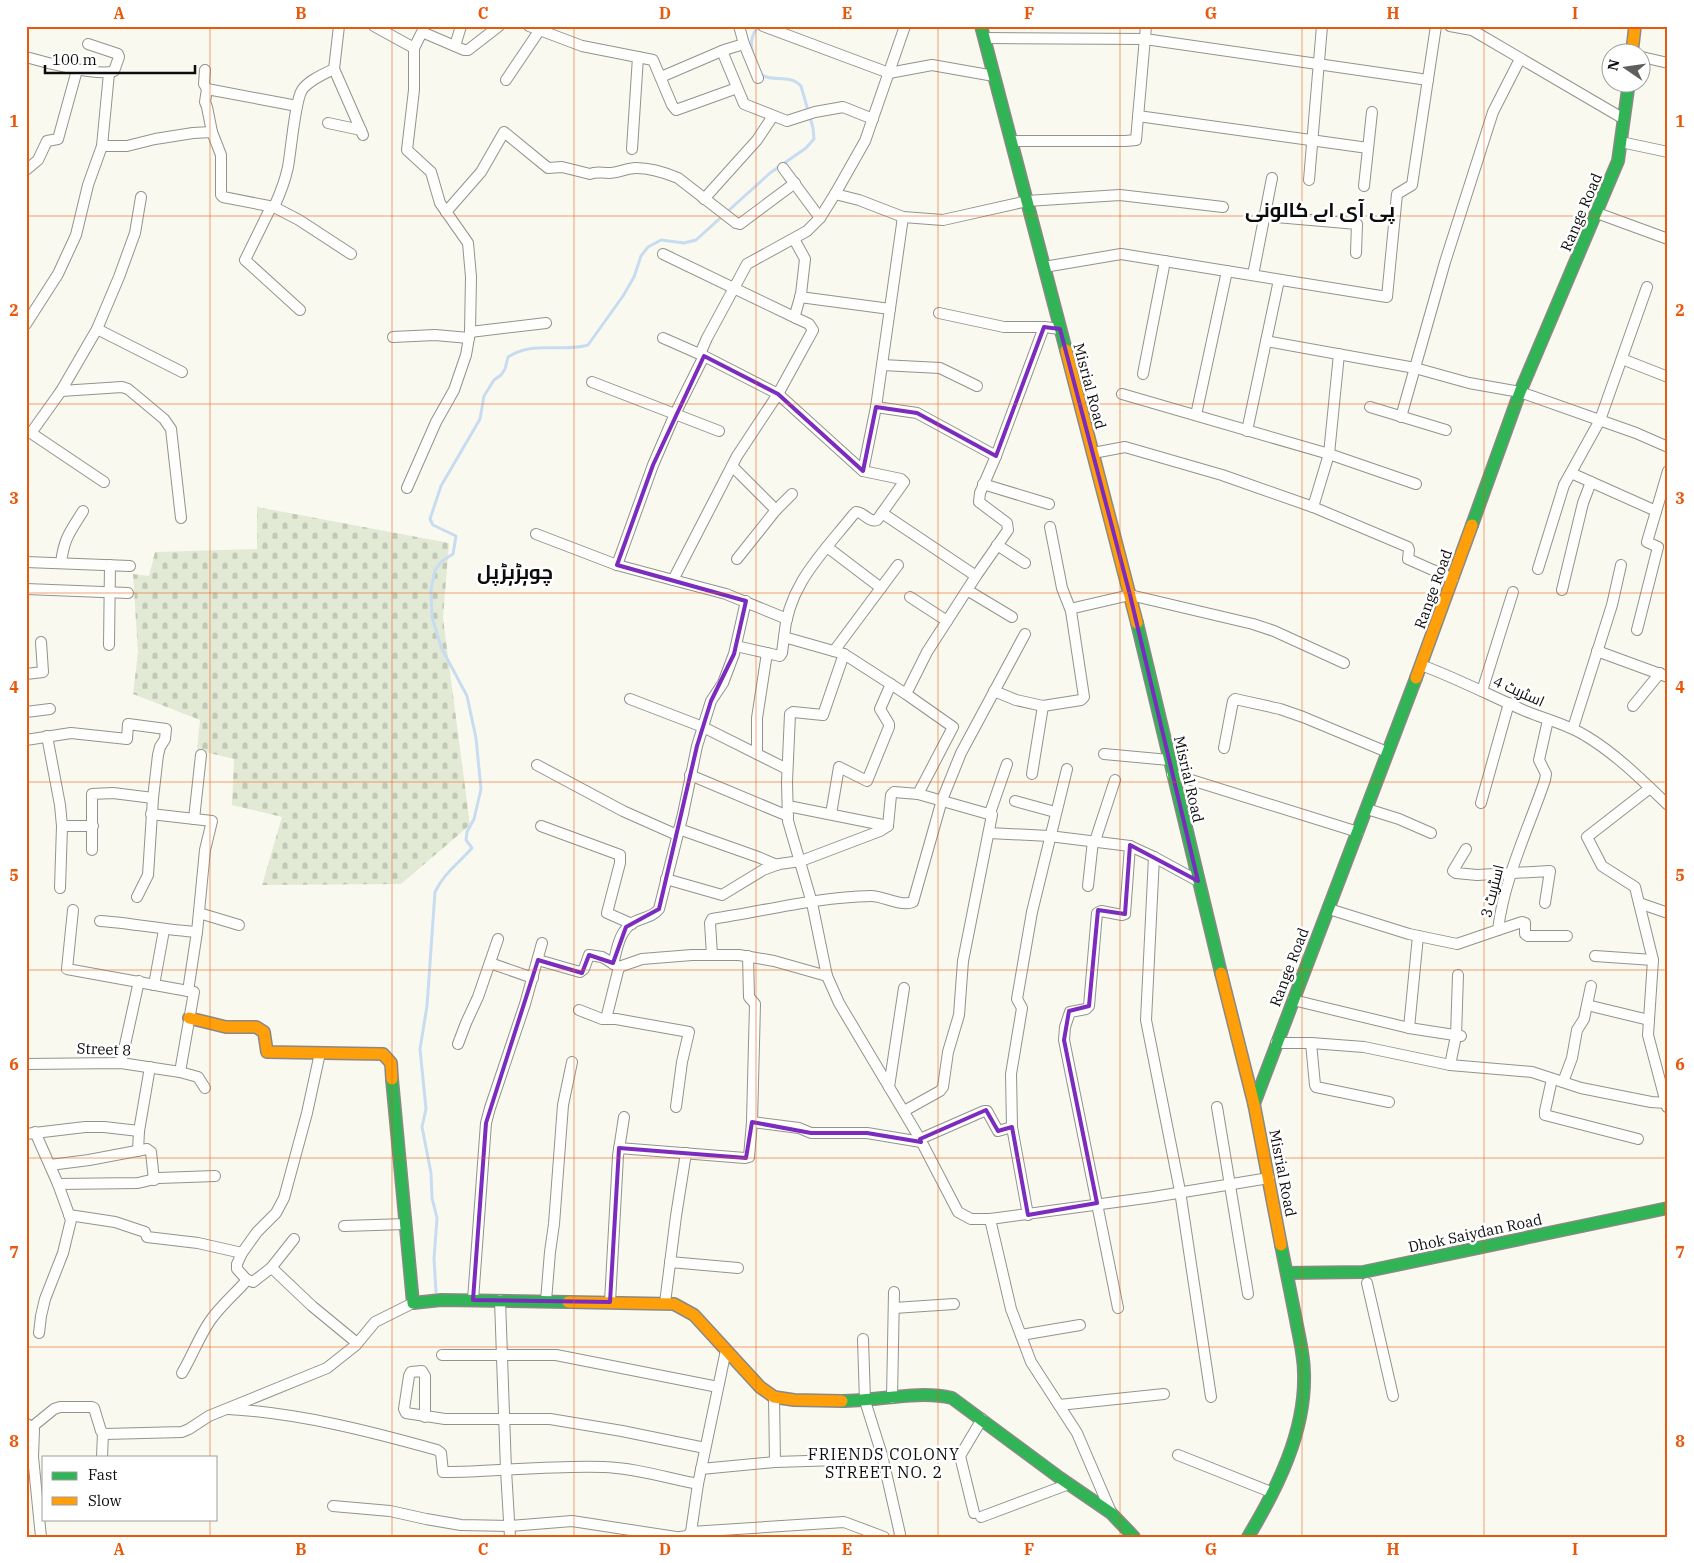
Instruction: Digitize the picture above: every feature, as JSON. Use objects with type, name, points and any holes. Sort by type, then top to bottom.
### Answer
[{"type":"main road","name":"Misrial Road","points":[[981,26],[1130,595],[1198,882],[1254,1104],[1287,1273],[1304,1377],[1302,1409],[1288,1454],[1261,1516],[1248,1537]]},
{"type":"main road","points":[[1634,42],[1636,26]]},
{"type":"main road","name":"Range Road","points":[[1254,1104],[1421,665],[1520,392],[1618,161],[1628,92]]},
{"type":"main road","points":[[189,1018],[226,1027],[256,1028],[264,1032],[267,1052],[383,1054],[391,1063],[413,1303],[441,1300],[500,1300],[674,1304],[694,1315],[760,1387],[774,1397],[794,1400],[865,1400],[935,1394],[952,1398],[1111,1513],[1134,1537]]},
{"type":"main road","name":"Dhok Saiydan Road","points":[[1287,1273],[1363,1272],[1668,1208]]},
{"type":"street","points":[[328,123],[362,132],[334,69],[339,26]]},
{"type":"street","points":[[374,26],[414,48]]},
{"type":"street","points":[[455,46],[461,26]]},
{"type":"street","points":[[407,488],[436,422],[454,390],[466,355],[469,335],[471,277],[468,243],[440,203],[431,172],[407,150],[414,90],[414,48],[422,32],[468,50],[499,26]]},
{"type":"street","points":[[529,26],[582,46],[653,60],[674,109],[678,111],[737,88]]},
{"type":"street","points":[[739,26],[758,78]]},
{"type":"street","points":[[763,26],[889,72],[932,66],[994,76]]},
{"type":"street","points":[[617,564],[653,465],[733,288],[747,264],[807,231],[820,218],[865,141],[905,26]]},
{"type":"street","points":[[1011,141],[1136,140],[1146,26]]},
{"type":"street","points":[[1309,180],[1322,26]]},
{"type":"street","points":[[1044,267],[1121,254],[1387,297],[1397,194],[1412,186],[1436,26]]},
{"type":"street","points":[[1450,26],[1472,30],[1624,119]]},
{"type":"street","points":[[506,80],[539,31]]},
{"type":"street","points":[[985,38],[1145,39],[1428,80]]},
{"type":"street","points":[[26,57],[77,70],[109,73],[114,71],[118,54],[88,44]]},
{"type":"street","points":[[661,77],[722,51],[744,44]]},
{"type":"street","points":[[722,51],[744,104],[788,121],[809,114],[842,107],[874,119]]},
{"type":"street","points":[[632,149],[638,57]]},
{"type":"street","points":[[1401,416],[1445,262],[1493,112],[1520,59]]},
{"type":"street","points":[[1652,60],[1668,64]]},
{"type":"street","points":[[300,310],[245,260],[282,189],[288,167],[301,91],[316,78],[334,69]]},
{"type":"street","points":[[26,170],[38,160],[47,141],[58,139],[77,70]]},
{"type":"street","points":[[205,70],[204,84],[207,89],[205,102],[212,132],[221,156],[221,196],[272,207],[299,220],[351,254]]},
{"type":"street","points":[[26,324],[58,274],[73,244],[88,185],[102,146],[109,73]]},
{"type":"street","points":[[207,89],[297,106]]},
{"type":"street","points":[[1364,186],[1372,112]]},
{"type":"street","points":[[704,199],[757,140],[773,116]]},
{"type":"street","points":[[1138,116],[1368,148]]},
{"type":"street","points":[[102,146],[127,146],[155,139],[212,132]]},
{"type":"street","points":[[446,212],[481,172],[504,132],[548,168],[562,167],[590,174],[596,171],[608,173],[636,168],[669,174],[678,178],[724,215],[740,224],[794,183]]},
{"type":"street","points":[[1621,142],[1668,152]]},
{"type":"street","points":[[783,168],[820,218]]},
{"type":"street","points":[[1253,275],[1272,178]]},
{"type":"street","points":[[835,194],[859,200],[904,217],[943,220],[1027,201],[1120,195],[1223,206]]},
{"type":"street","points":[[104,482],[28,433],[61,391],[97,329],[120,277],[135,233],[141,197]]},
{"type":"street","points":[[1597,213],[1668,240]]},
{"type":"street","points":[[1265,216],[1358,224],[1356,253]]},
{"type":"street","points":[[863,471],[876,407],[904,217]]},
{"type":"street","points":[[794,239],[805,259],[796,318]]},
{"type":"street","points":[[663,254],[809,324],[813,330],[778,394],[732,466],[673,580]]},
{"type":"street","points":[[1143,374],[1165,261]]},
{"type":"street","points":[[1196,415],[1227,271]]},
{"type":"street","points":[[1247,431],[1279,280]]},
{"type":"street","points":[[1538,569],[1564,485],[1600,420],[1647,287]]},
{"type":"street","points":[[800,297],[890,309]]},
{"type":"street","points":[[939,313],[1004,327],[1060,329]]},
{"type":"street","points":[[393,337],[469,335],[546,323]]},
{"type":"street","points":[[906,694],[927,652],[1008,527],[1007,523],[979,502],[979,496],[996,456],[1044,327]]},
{"type":"street","points":[[97,329],[182,372]]},
{"type":"street","points":[[663,338],[702,355],[778,394],[863,471],[901,479],[904,482],[877,520],[874,521],[860,512],[856,512],[801,582],[793,597],[787,620],[782,654],[780,656],[736,646]]},
{"type":"street","points":[[1266,341],[1415,368],[1469,382],[1520,392],[1600,420],[1668,447]]},
{"type":"street","points":[[1313,507],[1329,454],[1339,354]]},
{"type":"street","points":[[1622,359],[1668,377]]},
{"type":"street","points":[[882,365],[942,369],[978,386]]},
{"type":"street","points":[[592,382],[718,431]]},
{"type":"street","points":[[61,391],[122,387],[128,389],[164,419],[171,429],[181,518]]},
{"type":"street","points":[[1122,394],[1329,454],[1416,484]]},
{"type":"street","points":[[876,407],[917,413],[996,456]]},
{"type":"street","points":[[1370,407],[1446,430]]},
{"type":"street","points":[[1092,453],[1125,447],[1222,475],[1313,507],[1408,547],[1408,559],[1453,579]]},
{"type":"street","points":[[732,466],[776,510]]},
{"type":"street","points":[[1637,630],[1658,547],[1647,542],[1668,471]]},
{"type":"street","points":[[1572,473],[1656,511]]},
{"type":"street","points":[[1562,590],[1583,503],[1592,482]]},
{"type":"street","points":[[983,484],[1050,504]]},
{"type":"street","points":[[738,560],[776,510],[792,494]]},
{"type":"street","points":[[62,563],[63,545],[82,511]]},
{"type":"street","points":[[882,513],[976,576]]},
{"type":"street","points":[[994,691],[1016,700],[1043,706],[1081,700],[1084,697],[1071,611],[1062,588],[1050,527]]},
{"type":"street","points":[[536,534],[617,564],[726,594],[787,620]]},
{"type":"street","points":[[997,545],[1025,563]]},
{"type":"street","points":[[827,548],[881,588]]},
{"type":"street","points":[[26,562],[130,566]]},
{"type":"street","points":[[109,645],[110,565]]},
{"type":"street","points":[[834,651],[898,565]]},
{"type":"street","points":[[1573,728],[1612,605],[1621,565]]},
{"type":"street","points":[[26,589],[42,588],[128,593]]},
{"type":"street","points":[[967,590],[1012,616]]},
{"type":"street","points":[[1482,691],[1513,592]]},
{"type":"street","points":[[1071,611],[1074,608],[1130,595],[1253,624],[1274,631],[1344,663]]},
{"type":"street","points":[[910,597],[947,621]]},
{"type":"street","points":[[606,1019],[622,935],[626,928],[656,913],[659,909],[703,727],[711,701],[723,684],[736,646],[746,601]]},
{"type":"street","points":[[712,954],[710,924],[712,919],[793,904],[874,896],[906,903],[913,902],[942,800],[970,734],[1025,634]]},
{"type":"street","points":[[784,637],[844,654],[953,727],[918,794]]},
{"type":"street","points":[[26,674],[43,672],[41,642]]},
{"type":"street","points":[[1597,651],[1664,675],[1633,706]]},
{"type":"street","points":[[757,754],[757,718],[767,653]]},
{"type":"street","points":[[844,654],[823,715],[793,712],[790,714],[787,769],[788,811],[812,903],[827,976],[839,1003],[921,1140],[958,1212],[971,1219],[1028,1215],[1269,1178]]},
{"type":"street","name":"اسٹریٹ 4","points":[[1421,665],[1548,720],[1573,728],[1603,747],[1668,805]]},
{"type":"street","points":[[831,814],[839,767],[867,781],[889,727],[880,709],[891,684]]},
{"type":"street","points":[[630,699],[703,727],[787,769]]},
{"type":"street","points":[[1224,748],[1233,701],[1235,700],[1280,708],[1388,752]]},
{"type":"street","points":[[1481,803],[1509,703]]},
{"type":"street","points":[[1032,774],[1043,706]]},
{"type":"street","points":[[26,712],[50,709]]},
{"type":"street","name":"اسٹریٹ 3","points":[[1329,909],[1418,936],[1457,944],[1498,930],[1512,873],[1546,774],[1539,760],[1548,720]]},
{"type":"street","points":[[26,740],[70,733],[127,738],[128,724],[166,729],[165,739],[158,755],[151,814],[148,875],[137,897]]},
{"type":"street","points":[[47,736],[62,826],[60,888]]},
{"type":"street","points":[[1104,754],[1169,760]]},
{"type":"street","points":[[194,819],[201,755]]},
{"type":"street","points":[[904,1111],[940,1092],[943,1087],[949,1048],[959,1015],[963,961],[992,817],[990,813],[1007,764]]},
{"type":"street","points":[[537,765],[623,810],[678,832],[758,857],[777,865]]},
{"type":"street","points":[[1028,1215],[1012,1127],[1011,1074],[1022,1008],[1017,999],[1032,912],[1066,769]]},
{"type":"street","points":[[1172,774],[1358,832]]},
{"type":"street","points":[[690,775],[788,811],[831,814],[888,826]]},
{"type":"street","points":[[1088,886],[1094,841],[1115,780]]},
{"type":"street","points":[[1276,1043],[1311,1043],[1364,1047],[1450,1065],[1532,1072],[1581,1088],[1667,1106],[1648,1036],[1653,960],[1635,888],[1602,866],[1587,837],[1650,788]]},
{"type":"street","points":[[888,826],[891,795],[894,792],[918,794],[990,813]]},
{"type":"street","points":[[92,850],[92,794],[113,793],[153,798]]},
{"type":"street","points":[[1015,801],[1055,812]]},
{"type":"street","points":[[1367,809],[1399,819],[1431,834]]},
{"type":"street","points":[[151,814],[212,821],[205,850],[197,932],[188,991]]},
{"type":"street","points":[[62,826],[93,826]]},
{"type":"street","points":[[541,826],[620,855],[620,863],[607,914],[632,924]]},
{"type":"street","points":[[666,879],[722,894],[763,870],[777,865],[801,861],[880,831],[888,826]]},
{"type":"street","points":[[989,833],[1049,836],[1130,846],[1154,857],[1198,882]]},
{"type":"street","points":[[1118,1308],[1064,1040],[1065,1028],[1070,1012],[1089,1006],[1097,913],[1101,911],[1125,914],[1130,846]]},
{"type":"street","points":[[1466,849],[1453,872],[1478,875],[1550,871],[1545,903]]},
{"type":"street","points":[[1154,857],[1146,1020],[1180,1191],[1211,1397]]},
{"type":"street","points":[[1639,903],[1668,913]]},
{"type":"street","points":[[72,910],[67,969],[194,992],[180,1072]]},
{"type":"street","points":[[199,913],[239,925]]},
{"type":"street","points":[[100,921],[126,922],[164,930],[197,932]]},
{"type":"street","points":[[1498,930],[1522,922],[1525,923],[1525,934],[1528,936],[1568,936]]},
{"type":"street","points":[[154,985],[164,930]]},
{"type":"street","points":[[1409,1028],[1418,936]]},
{"type":"street","points":[[458,1044],[478,997],[498,940]]},
{"type":"street","points":[[473,1300],[486,1123],[533,978],[542,943]]},
{"type":"street","points":[[538,960],[580,972],[584,969],[589,955],[602,957],[616,966],[642,960],[692,954],[739,955],[774,961],[827,976]]},
{"type":"street","points":[[620,1148],[748,1158],[752,1122],[755,1004],[749,997],[748,956]]},
{"type":"street","points":[[1595,956],[1653,960]]},
{"type":"street","points":[[490,963],[533,978]]},
{"type":"street","points":[[1450,1065],[1458,1036],[1458,975]]},
{"type":"street","points":[[121,1063],[139,981]]},
{"type":"street","points":[[1563,1082],[1572,1058],[1577,1030],[1584,1019],[1591,986]]},
{"type":"street","points":[[889,1087],[904,988]]},
{"type":"street","points":[[1293,1000],[1409,1028],[1458,1036]]},
{"type":"street","points":[[1587,1006],[1649,1020]]},
{"type":"street","points":[[579,1010],[600,1019],[616,1018],[689,1032],[682,1062],[676,1107]]},
{"type":"street","points":[[1311,1043],[1316,1087],[1389,1102]]},
{"type":"street","points":[[294,1239],[271,1268],[252,1282],[247,1280],[237,1269],[242,1253],[257,1232],[276,1213],[284,1198],[307,1113],[320,1053]]},
{"type":"street","points":[[546,1301],[563,1105],[572,1062]]},
{"type":"street","name":"Street 8","points":[[26,1064],[121,1063],[180,1072],[198,1077],[205,1088]]},
{"type":"street","points":[[138,1151],[139,1131],[150,1067]]},
{"type":"street","points":[[1552,1079],[1544,1111],[1545,1115],[1638,1139]]},
{"type":"street","points":[[1217,1106],[1248,1294]]},
{"type":"street","points":[[752,1122],[799,1128],[811,1133],[867,1133],[921,1140],[987,1111],[998,1131],[1012,1127]]},
{"type":"street","points":[[610,1302],[620,1148],[624,1116]]},
{"type":"street","points":[[39,1332],[46,1298],[68,1237],[71,1220],[50,1164],[29,1132],[85,1127],[139,1131]]},
{"type":"street","points":[[50,1164],[89,1160],[146,1149],[151,1152],[154,1180]]},
{"type":"street","points":[[665,1303],[686,1153]]},
{"type":"street","points":[[58,1184],[138,1183],[158,1178],[215,1176]]},
{"type":"street","points":[[69,1215],[115,1222],[145,1232],[147,1237],[198,1243],[242,1253]]},
{"type":"street","points":[[990,1219],[1011,1309],[1031,1362],[1077,1433],[1111,1513]]},
{"type":"street","points":[[344,1226],[406,1224]]},
{"type":"street","points":[[670,1262],[738,1268]]},
{"type":"street","points":[[271,1268],[312,1306],[357,1343]]},
{"type":"street","points":[[182,1373],[209,1322],[226,1300],[233,1297],[247,1280]]},
{"type":"street","points":[[1367,1282],[1393,1396]]},
{"type":"street","points":[[892,1398],[894,1292]]},
{"type":"street","points":[[500,1300],[510,1531]]},
{"type":"street","points":[[103,1433],[182,1432],[209,1416],[228,1410],[252,1398],[326,1368],[357,1343],[375,1322],[413,1303]]},
{"type":"street","points":[[894,1308],[954,1304]]},
{"type":"street","points":[[1021,1335],[1080,1325]]},
{"type":"street","points":[[863,1339],[865,1400],[882,1455],[900,1534],[899,1537]]},
{"type":"street","points":[[333,1506],[390,1511],[461,1525],[510,1531],[572,1521],[678,1537],[687,1536],[691,1532],[698,1484],[726,1350]]},
{"type":"street","points":[[442,1355],[540,1354],[569,1356],[718,1387]]},
{"type":"street","points":[[1059,1405],[1164,1394]]},
{"type":"street","points":[[774,1397],[776,1462]]},
{"type":"street","points":[[41,1537],[33,1457],[34,1429],[29,1425],[60,1407],[92,1407],[103,1433],[102,1456]]},
{"type":"street","points":[[228,1410],[292,1416],[382,1435],[437,1450],[441,1452],[443,1472],[605,1467],[698,1484]]},
{"type":"street","points":[[425,1417],[445,1419],[550,1419],[705,1448]]},
{"type":"street","points":[[982,1420],[960,1456],[978,1515],[1069,1484]]},
{"type":"street","points":[[1178,1455],[1271,1492]]},
{"type":"street","points":[[701,1469],[776,1462],[839,1460]]},
{"type":"street","points":[[691,1532],[844,1522],[884,1537]]},
{"type":"street","points":[[799,1525],[800,1537]]},
{"type":"highlighted area","points":[[1044,327],[1060,329],[1130,595],[1198,881],[1130,845],[1125,914],[1098,910],[1089,1006],[1069,1011],[1064,1040],[1097,1203],[1028,1215],[1012,1127],[998,1131],[986,1110],[920,1139],[921,1142],[867,1133],[811,1133],[752,1122],[746,1158],[619,1148],[610,1302],[473,1300],[486,1123],[538,960],[582,973],[589,955],[613,963],[626,927],[659,909],[697,746],[711,701],[734,654],[746,601],[617,565],[653,465],[704,356],[778,394],[863,471],[876,407],[917,413],[996,456]]},
{"type":"green space","points":[[257,507],[449,543],[443,618],[470,825],[401,884],[262,885],[282,817],[232,805],[234,759],[197,750],[200,720],[133,694],[138,653],[133,574],[149,576],[155,552],[257,549]]},
{"type":"waterway","points":[[753,54],[752,39],[759,26]]},
{"type":"waterway","points":[[436,1292],[434,1259],[437,1218],[432,1198],[431,1173],[422,1127],[426,1109],[420,1049],[427,1006],[435,892],[447,874],[472,848],[466,840],[467,832],[474,819],[481,789],[476,738],[467,696],[441,647],[432,617],[431,590],[435,570],[442,561],[453,554],[456,536],[433,525],[430,519],[441,486],[480,419],[484,396],[494,380],[505,369],[508,357],[528,349],[568,348],[588,345],[623,296],[634,277],[641,256],[648,247],[661,240],[684,243],[696,240],[770,173],[806,148],[814,139],[813,128],[801,86],[791,80],[770,78],[760,74]]},
{"type":"traffic: fast","points":[[981,26],[1066,350]]},
{"type":"traffic: fast","points":[[1472,525],[1520,392],[1618,161],[1628,92]]},
{"type":"traffic: fast","points":[[1137,623],[1221,973]]},
{"type":"traffic: fast","points":[[1254,1104],[1416,678]]},
{"type":"traffic: fast","points":[[392,1079],[413,1303],[441,1300],[568,1302]]},
{"type":"traffic: fast","points":[[1287,1273],[1363,1272],[1668,1208]]},
{"type":"traffic: fast","points":[[1248,1537],[1288,1459],[1295,1438],[1303,1395],[1304,1373],[1302,1353],[1281,1245]]},
{"type":"traffic: fast","points":[[842,1401],[912,1395],[952,1398],[1060,1478],[1111,1513],[1134,1537]]},
{"type":"traffic: slow","points":[[1633,42],[1635,26]]},
{"type":"traffic: slow","points":[[1066,350],[1137,623]]},
{"type":"traffic: slow","points":[[1416,678],[1472,525]]},
{"type":"traffic: slow","points":[[1221,973],[1254,1104],[1281,1245]]},
{"type":"traffic: slow","points":[[189,1018],[226,1027],[256,1027],[264,1032],[267,1052],[383,1054],[391,1063],[392,1079]]},
{"type":"traffic: slow","points":[[568,1302],[674,1304],[694,1315],[760,1387],[774,1397],[794,1400],[842,1401]]},
{"type":"district","name":"پی آی اے کالونی","points":[[1320,209]]},
{"type":"district","name":"چوہڑہڑپل","points":[[515,571]]},
{"type":"district","name":"FRIENDS COLONY STREET NO. 2","points":[[884,1463]]}]
